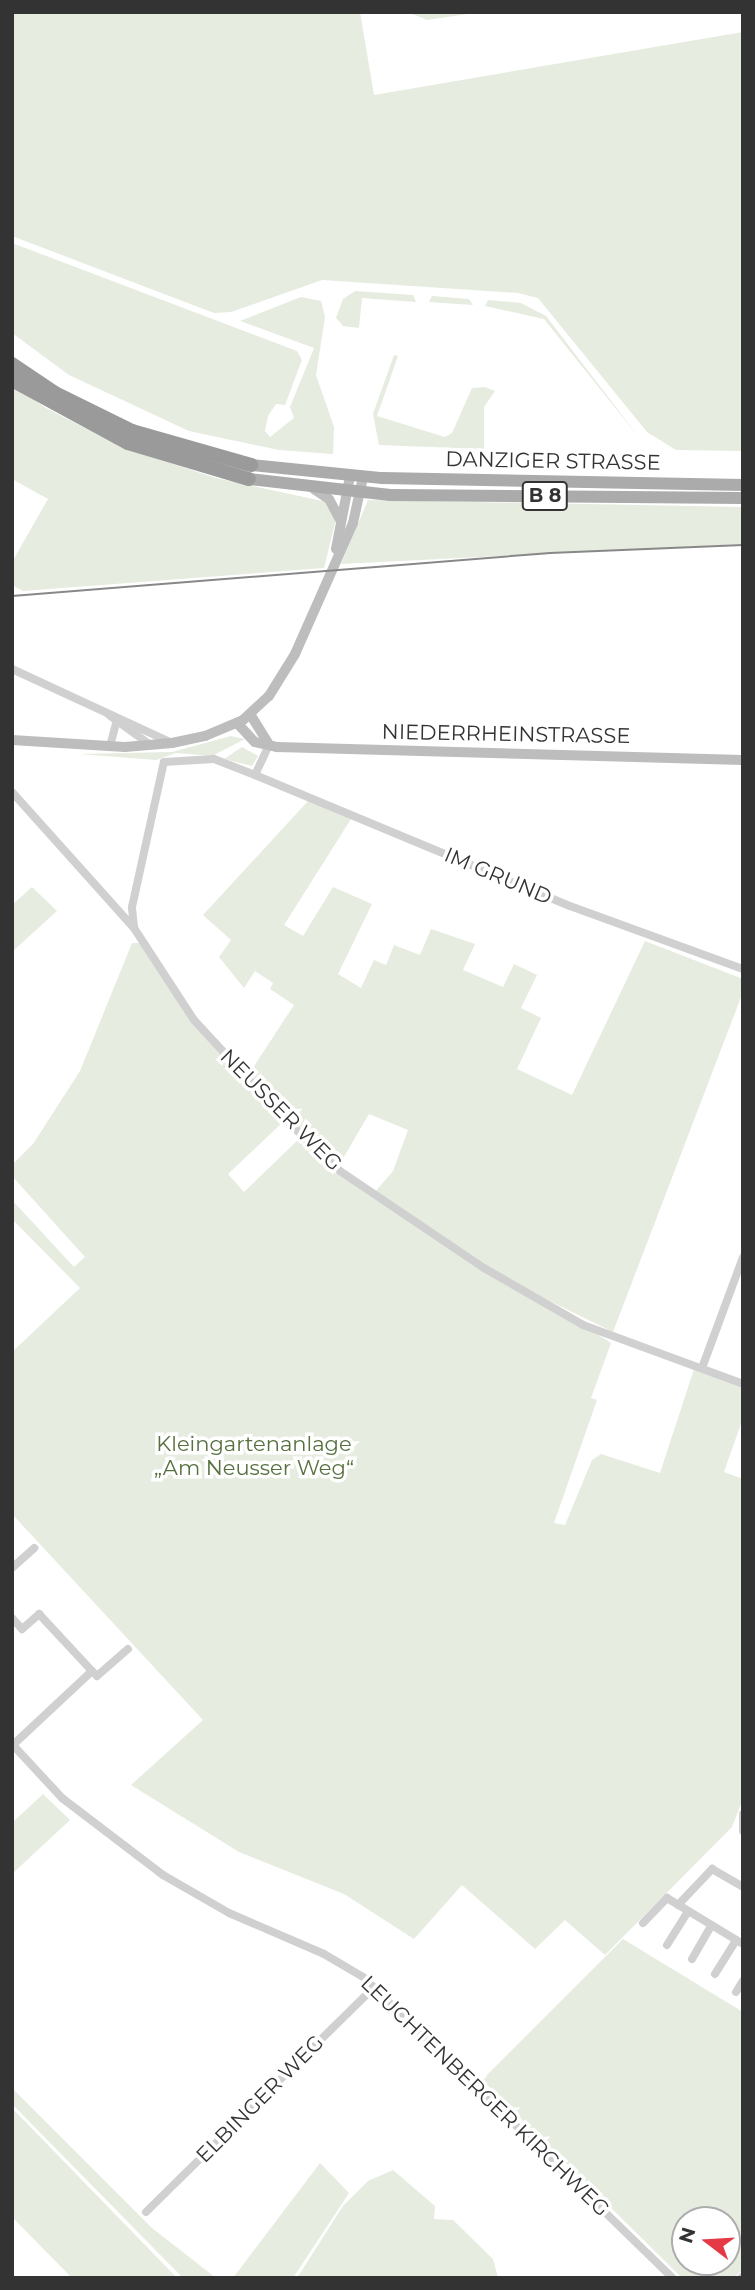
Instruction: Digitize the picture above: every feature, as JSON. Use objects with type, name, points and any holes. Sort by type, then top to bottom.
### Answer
[{"type":"highway","name":"DANZIGER STRASSE","points":[[12,364],[123,428],[250,472]]},
{"type":"highway","name":"DANZIGER STRASSE","points":[[12,380],[118,439],[250,472]]},
{"type":"main road","name":"DANZIGER STRASSE","points":[[250,472],[743,485]]},
{"type":"main road","name":"DANZIGER STRASSE","points":[[250,472],[314,489],[355,493],[743,498]]},
{"type":"main road","points":[[12,740],[110,746],[172,743],[237,723],[250,714],[282,678],[333,561],[353,523],[357,476]]},
{"type":"main road","points":[[314,489],[338,510],[341,526]]},
{"type":"main road","points":[[333,561],[341,526],[355,493]]},
{"type":"main road","points":[[250,714],[269,745]]},
{"type":"main road","points":[[237,723],[255,742],[269,745]]},
{"type":"main road","name":"NIEDERRHEINSTRASSE","points":[[269,745],[743,760]]},
{"type":"street","points":[[12,669],[172,743]]},
{"type":"street","points":[[107,712],[116,723],[149,744]]},
{"type":"street","points":[[110,746],[116,723]]},
{"type":"street","points":[[134,928],[132,907],[162,764],[174,758],[206,758],[255,775],[269,745]]},
{"type":"street","name":"IM GRUND","points":[[255,775],[570,905],[743,969]]},
{"type":"street","name":"NEUSSER WEG","points":[[12,792],[134,928],[194,1020],[288,1122],[340,1171],[484,1268],[583,1325],[743,1384]]},
{"type":"street","points":[[702,1368],[743,1257]]},
{"type":"street","points":[[12,1568],[34,1548]]},
{"type":"street","points":[[12,1618],[22,1629],[38,1614],[97,1676],[128,1649]]},
{"type":"street","points":[[13,1744],[92,1671]]},
{"type":"street","name":"LEUCHTENBERGER KIRCHWEG","points":[[13,1744],[62,1798],[163,1875],[229,1913],[324,1954],[374,1987],[672,2278]]},
{"type":"street","points":[[741,1828],[743,1814]]},
{"type":"street","points":[[678,1905],[712,1869],[743,1888]]},
{"type":"street","points":[[643,1923],[667,1898],[739,1942],[715,1974]]},
{"type":"street","points":[[667,1945],[688,1911]]},
{"type":"street","points":[[692,1959],[712,1925]]},
{"type":"street","points":[[736,1992],[743,1981]]},
{"type":"street","name":"ELBINGER WEG","points":[[146,2212],[374,1987]]},
{"type":"green space","points":[[12,12],[360,12],[374,95],[743,32],[743,451],[676,450],[647,432],[538,298],[518,293],[322,280],[231,312],[214,313],[12,236]]},
{"type":"green space","points":[[408,12],[481,12],[427,20]]},
{"type":"green space","points":[[12,243],[297,351],[302,360],[285,405],[276,404],[268,416],[265,431],[270,437],[294,418],[290,407],[314,348],[240,321],[301,297],[321,301],[325,317],[316,375],[334,427],[333,454],[279,450],[189,431],[69,375],[12,333]]},
{"type":"green space","points":[[355,291],[413,295],[416,302],[362,298],[359,328],[343,326],[336,318],[343,299]]},
{"type":"green space","points":[[432,296],[469,299],[473,305],[429,302]]},
{"type":"green space","points":[[488,300],[521,303],[546,316],[641,440],[544,319],[485,306]]},
{"type":"green space","points":[[394,355],[398,356],[377,416],[445,437],[452,433],[472,388],[485,387],[495,391],[484,407],[484,449],[379,445],[373,414]]},
{"type":"green space","points":[[12,385],[46,408],[124,448],[216,478],[327,502],[336,519],[324,568],[23,591],[12,585],[12,562],[48,499],[12,479]]},
{"type":"green space","points":[[368,500],[743,507],[743,544],[341,564]]},
{"type":"green space","points":[[231,736],[245,739],[212,756],[176,753],[156,760],[79,754],[172,752]]},
{"type":"green space","points":[[242,747],[258,756],[252,766],[224,759]]},
{"type":"green space","points":[[308,801],[351,819],[284,925],[303,936],[333,887],[372,904],[338,974],[361,988],[374,960],[386,965],[394,945],[420,955],[431,929],[475,944],[463,970],[503,987],[514,964],[537,975],[521,1008],[541,1018],[517,1069],[572,1095],[645,941],[743,979],[743,992],[613,1332],[511,1282],[375,1192],[393,1171],[408,1130],[369,1114],[338,1167],[247,1077],[294,1005],[270,989],[273,983],[255,971],[244,988],[219,957],[231,940],[203,915]]},
{"type":"green space","points":[[32,887],[57,911],[12,952],[12,905]]},
{"type":"green space","name":"Kleingartenanlage „Am Neusser Weg“","points":[[132,943],[141,943],[192,1023],[284,1121],[228,1174],[244,1192],[300,1138],[341,1174],[611,1343],[591,1398],[597,1400],[554,1523],[565,1525],[592,1460],[601,1454],[660,1473],[694,1369],[743,1387],[743,1418],[724,1472],[743,1479],[743,1799],[732,1827],[605,1955],[565,1920],[535,1949],[462,1885],[414,1939],[344,1894],[239,1852],[131,1785],[203,1720],[12,1514],[12,1352],[80,1288],[12,1219],[12,1200],[74,1267],[85,1257],[12,1176],[12,1165],[33,1144],[80,1071]]},
{"type":"green space","points":[[43,1794],[70,1820],[12,1874],[12,1823]]},
{"type":"green space","points":[[623,1939],[743,2012],[743,2269],[741,2271],[741,2206],[671,2206],[671,2267],[482,2080]]},
{"type":"green space","points":[[12,2088],[152,2228],[216,2278],[183,2278],[12,2104]]},
{"type":"green space","points":[[12,2108],[177,2278],[72,2278],[12,2217]]},
{"type":"green space","points":[[320,2163],[349,2193],[293,2278],[233,2278]]},
{"type":"green space","points":[[393,2170],[435,2206],[434,2219],[453,2220],[493,2259],[498,2278],[297,2278],[343,2206],[368,2181]]},
{"type":"green space","points":[[680,2276],[736,2276],[734,2278]]},
{"type":"tram line","points":[[12,596],[550,553],[743,545]]}]
